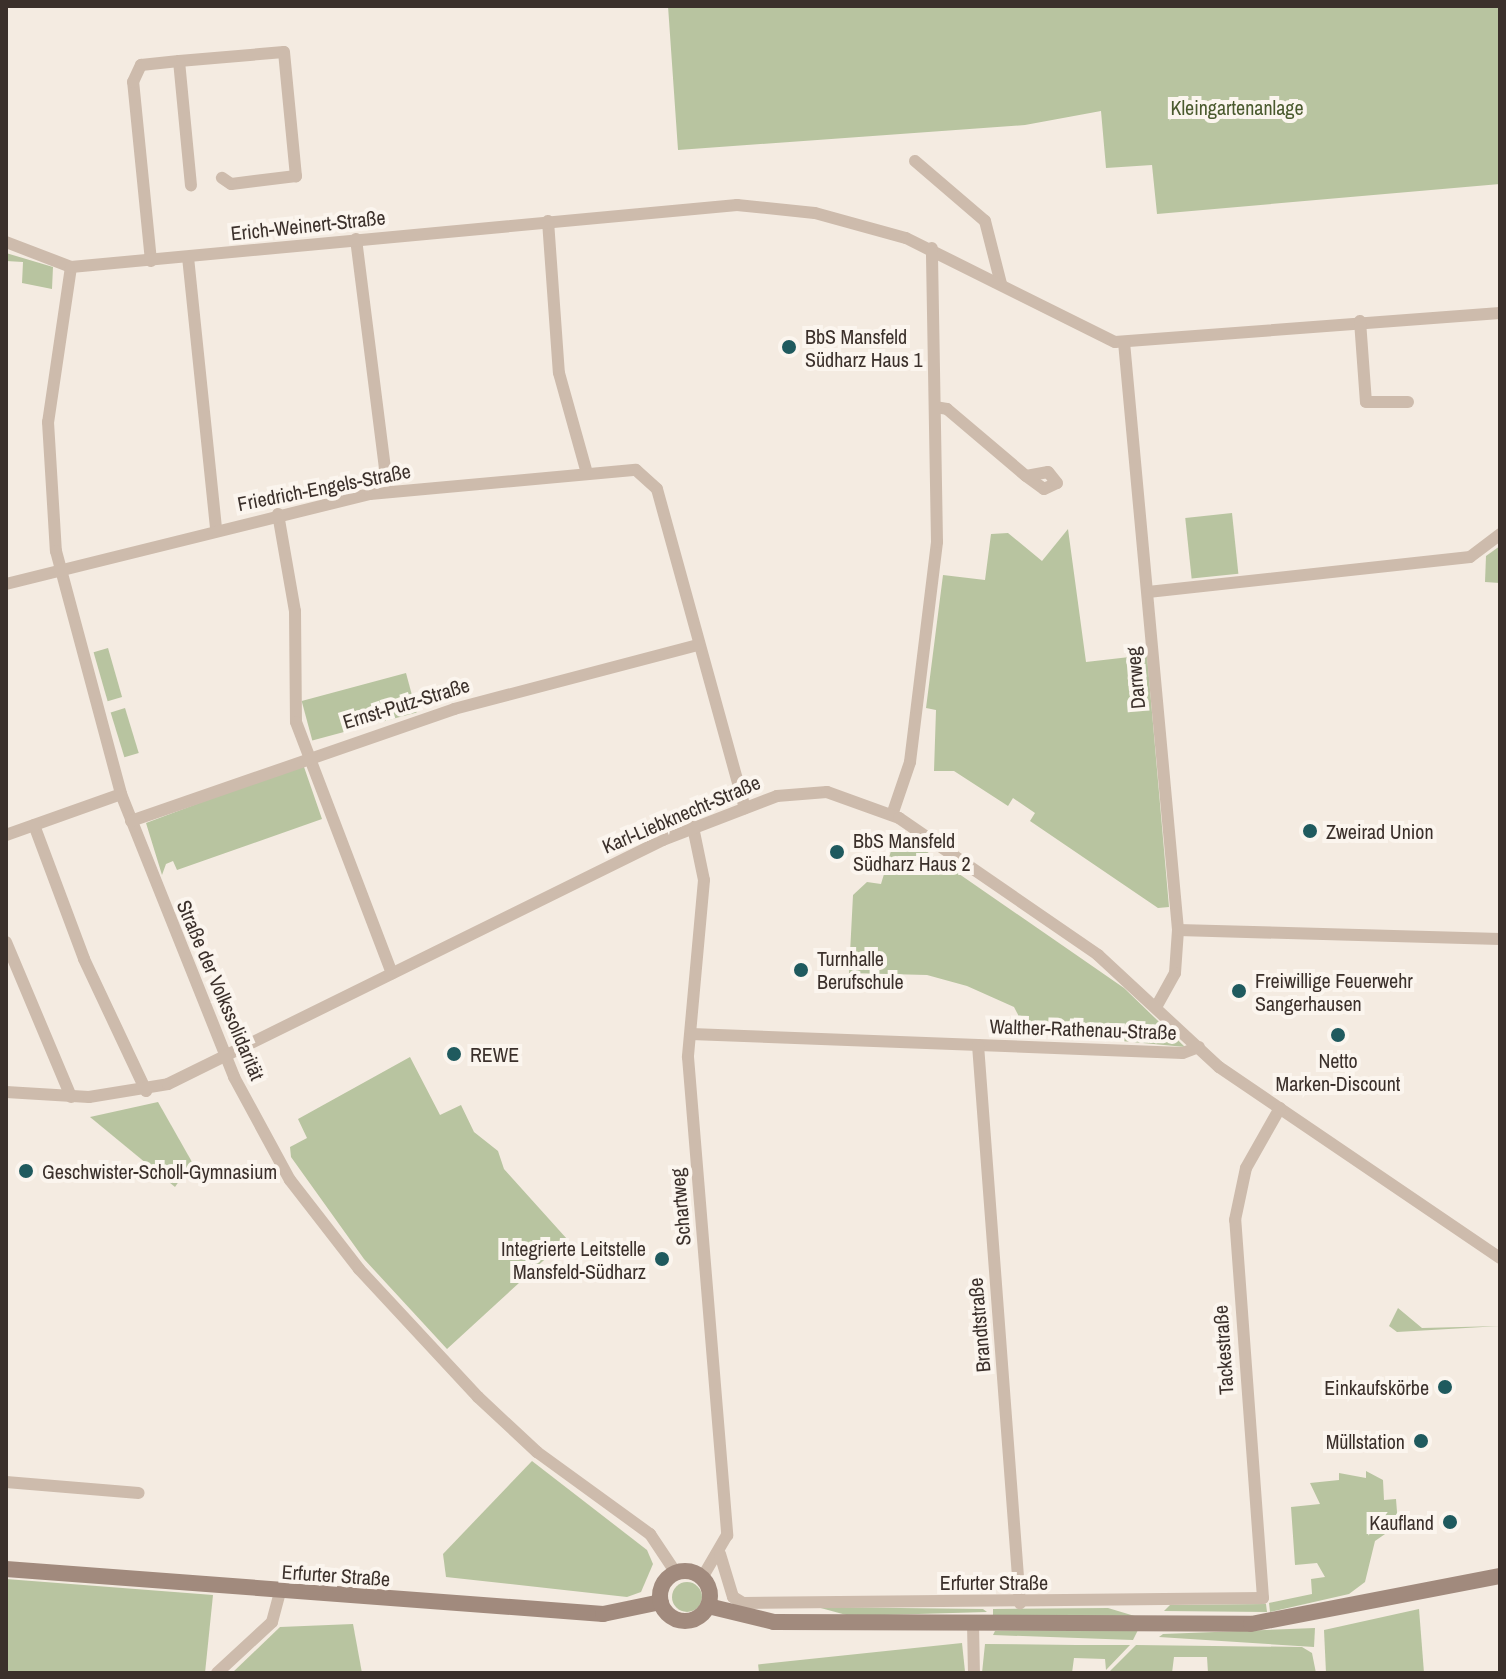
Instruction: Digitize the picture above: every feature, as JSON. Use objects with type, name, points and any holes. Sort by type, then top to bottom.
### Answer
[{"type":"main road","name":"Erfurter Straße","points":[[6,1569],[603,1614],[661,1602]]},
{"type":"main road","points":[[676,1573],[702,1578],[708,1606],[684,1620],[661,1602],[663,1585],[676,1573]]},
{"type":"main road","name":"Erfurter Straße","points":[[708,1606],[764,1622],[1276,1622],[1500,1576]]},
{"type":"street","points":[[151,261],[133,76],[142,65],[284,52],[296,175],[231,184],[222,178]]},
{"type":"street","points":[[179,61],[191,185]]},
{"type":"street","points":[[915,161],[985,221],[1001,284]]},
{"type":"street","name":"Erich-Weinert-Straße","points":[[71,267],[548,221],[764,206],[851,221],[932,248],[1124,342]]},
{"type":"street","points":[[548,221],[559,373],[586,470]]},
{"type":"street","points":[[356,239],[388,491]]},
{"type":"street","points":[[6,242],[71,267]]},
{"type":"street","points":[[892,815],[910,762],[936,558],[932,248]]},
{"type":"street","points":[[188,257],[216,529]]},
{"type":"street","name":"Straße der Volkssolidarität","points":[[71,267],[48,422],[60,569],[121,794],[225,1057],[290,1180],[359,1269],[478,1397],[537,1452],[650,1534],[676,1573]]},
{"type":"street","points":[[1124,342],[1360,321],[1500,313]]},
{"type":"street","points":[[1360,321],[1366,402],[1408,402]]},
{"type":"street","name":"Darrweg","points":[[1124,342],[1178,930],[1175,973],[1157,1005]]},
{"type":"street","points":[[935,407],[947,409],[1026,476]]},
{"type":"street","name":"Friedrich-Engels-Straße","points":[[6,584],[216,529],[388,491],[626,468],[652,481],[698,645]]},
{"type":"street","points":[[278,514],[295,611],[295,710],[308,754],[392,973]]},
{"type":"street","points":[[1148,592],[1470,557],[1500,534]]},
{"type":"street","points":[[698,645],[745,808]]},
{"type":"street","name":"Ernst-Putz-Straße","points":[[131,821],[308,754],[593,668],[698,645]]},
{"type":"street","name":"Karl-Liebknecht-Straße","points":[[6,1092],[71,1097],[146,1091],[225,1057],[693,827],[745,808],[819,791],[892,815],[1110,964],[1199,1047]]},
{"type":"street","points":[[6,835],[121,794]]},
{"type":"street","points":[[34,825],[84,959],[146,1091]]},
{"type":"street","name":"Schartweg","points":[[693,827],[704,880],[691,1034],[727,1535],[720,1554],[702,1578]]},
{"type":"street","points":[[1178,930],[1500,939]]},
{"type":"street","points":[[6,942],[71,1097]]},
{"type":"street","name":"Walther-Rathenau-Straße","points":[[691,1034],[1187,1053],[1199,1047],[1280,1108],[1500,1258]]},
{"type":"street","name":"Brandtstraße","points":[[978,1045],[1020,1603]]},
{"type":"street","points":[[6,1083],[6,1092]]},
{"type":"street","name":"Tackestraße","points":[[1263,1598],[1235,1220],[1246,1168],[1280,1108]]},
{"type":"street","points":[[6,1482],[139,1493]]},
{"type":"street","name":"Erfurter Straße","points":[[720,1554],[733,1597],[743,1603],[1020,1603],[1263,1598]]},
{"type":"street","points":[[217,1673],[268,1627],[280,1592]]},
{"type":"street","points":[[1160,1600],[1160,1623]]},
{"type":"street","points":[[973,1623],[974,1673]]},
{"type":"green space","name":"Kleingartenanlage","points":[[668,6],[1500,6],[1500,184],[1157,214],[1152,165],[1106,168],[1101,111],[1025,125],[678,150]]},
{"type":"green space","points":[[6,253],[53,267],[52,289],[22,283],[23,262],[6,261]]},
{"type":"green space","points":[[1232,513],[1238,574],[1192,579],[1185,518]]},
{"type":"green space","points":[[1068,529],[1086,662],[1147,655],[1169,907],[1158,908],[1030,821],[1035,813],[1013,798],[1008,806],[954,771],[934,771],[936,710],[926,708],[943,575],[985,580],[991,534],[1008,533],[1042,561]]},
{"type":"green space","points":[[1500,546],[1500,583],[1485,582],[1486,556]]},
{"type":"green space","points":[[108,648],[122,697],[108,701],[94,652]]},
{"type":"green space","points":[[406,673],[417,713],[312,741],[302,701]]},
{"type":"green space","points":[[125,708],[139,753],[124,757],[111,712]]},
{"type":"green space","points":[[303,764],[322,819],[177,870],[173,861],[166,864],[162,875],[146,823]]},
{"type":"green space","points":[[897,831],[1124,988],[1185,1047],[1027,1032],[1014,1007],[967,986],[927,975],[849,973],[853,895],[867,882],[881,884]]},
{"type":"green space","points":[[410,1057],[440,1115],[461,1105],[474,1132],[498,1151],[504,1169],[567,1239],[447,1349],[364,1259],[291,1157],[290,1147],[307,1138],[298,1119]]},
{"type":"green space","points":[[158,1102],[192,1162],[175,1187],[90,1117]]},
{"type":"green space","points":[[1398,1308],[1422,1328],[1500,1326],[1397,1332],[1389,1326]]},
{"type":"green space","points":[[532,1461],[647,1550],[653,1564],[641,1592],[627,1597],[446,1577],[443,1554]]},
{"type":"green space","points":[[1366,1471],[1383,1480],[1384,1500],[1396,1499],[1398,1525],[1375,1541],[1365,1582],[1349,1594],[1270,1612],[1269,1603],[1312,1594],[1311,1579],[1325,1577],[1317,1563],[1295,1565],[1291,1507],[1320,1504],[1310,1483],[1339,1480],[1339,1473],[1366,1478]]},
{"type":"green space","points":[[6,1579],[213,1595],[205,1673],[6,1673]]},
{"type":"green space","points":[[687,1582],[698,1586],[702,1597],[698,1608],[687,1612],[676,1608],[672,1597],[676,1586]]},
{"type":"green space","points":[[1266,1604],[1267,1612],[1164,1611],[1170,1605]]},
{"type":"green space","points":[[817,1607],[983,1609],[987,1612],[850,1616]]},
{"type":"green space","points":[[1108,1608],[1138,1617],[993,1618],[993,1609]]},
{"type":"green space","points":[[1419,1609],[1424,1673],[1326,1673],[1324,1630]]},
{"type":"green space","points":[[353,1624],[362,1673],[232,1673],[280,1627]]},
{"type":"green space","points":[[1315,1628],[1314,1647],[1159,1637],[1163,1634]]},
{"type":"green space","points":[[1138,1630],[1133,1640],[993,1635],[995,1631]]},
{"type":"green space","points":[[962,1643],[965,1673],[759,1673],[758,1664]]},
{"type":"green space","points":[[985,1644],[1130,1645],[1106,1670],[1105,1659],[1074,1658],[1072,1673],[982,1673]]},
{"type":"green space","points":[[1136,1645],[1302,1647],[1312,1653],[1316,1673],[1208,1673],[1207,1657],[1174,1657],[1172,1673],[1108,1673]]},
{"type":"place","name":"BbS Mansfeld Südharz Haus 1","points":[[789,347]]},
{"type":"place","name":"Zweirad Union","points":[[1310,831]]},
{"type":"place","name":"BbS Mansfeld Südharz Haus 2","points":[[837,852]]},
{"type":"place","name":"Turnhalle Berufschule","points":[[801,970]]},
{"type":"place","name":"Freiwillige Feuerwehr Sangerhausen","points":[[1239,991]]},
{"type":"place","name":"Netto Marken-Discount","points":[[1338,1035]]},
{"type":"place","name":"REWE","points":[[454,1054]]},
{"type":"place","name":"Geschwister-Scholl-Gymnasium","points":[[26,1171]]},
{"type":"place","name":"Integrierte Leitstelle Mansfeld-Südharz","points":[[662,1259]]},
{"type":"place","name":"Einkaufskörbe","points":[[1445,1387]]},
{"type":"place","name":"Müllstation","points":[[1421,1441]]},
{"type":"place","name":"Kaufland","points":[[1450,1522]]}]
